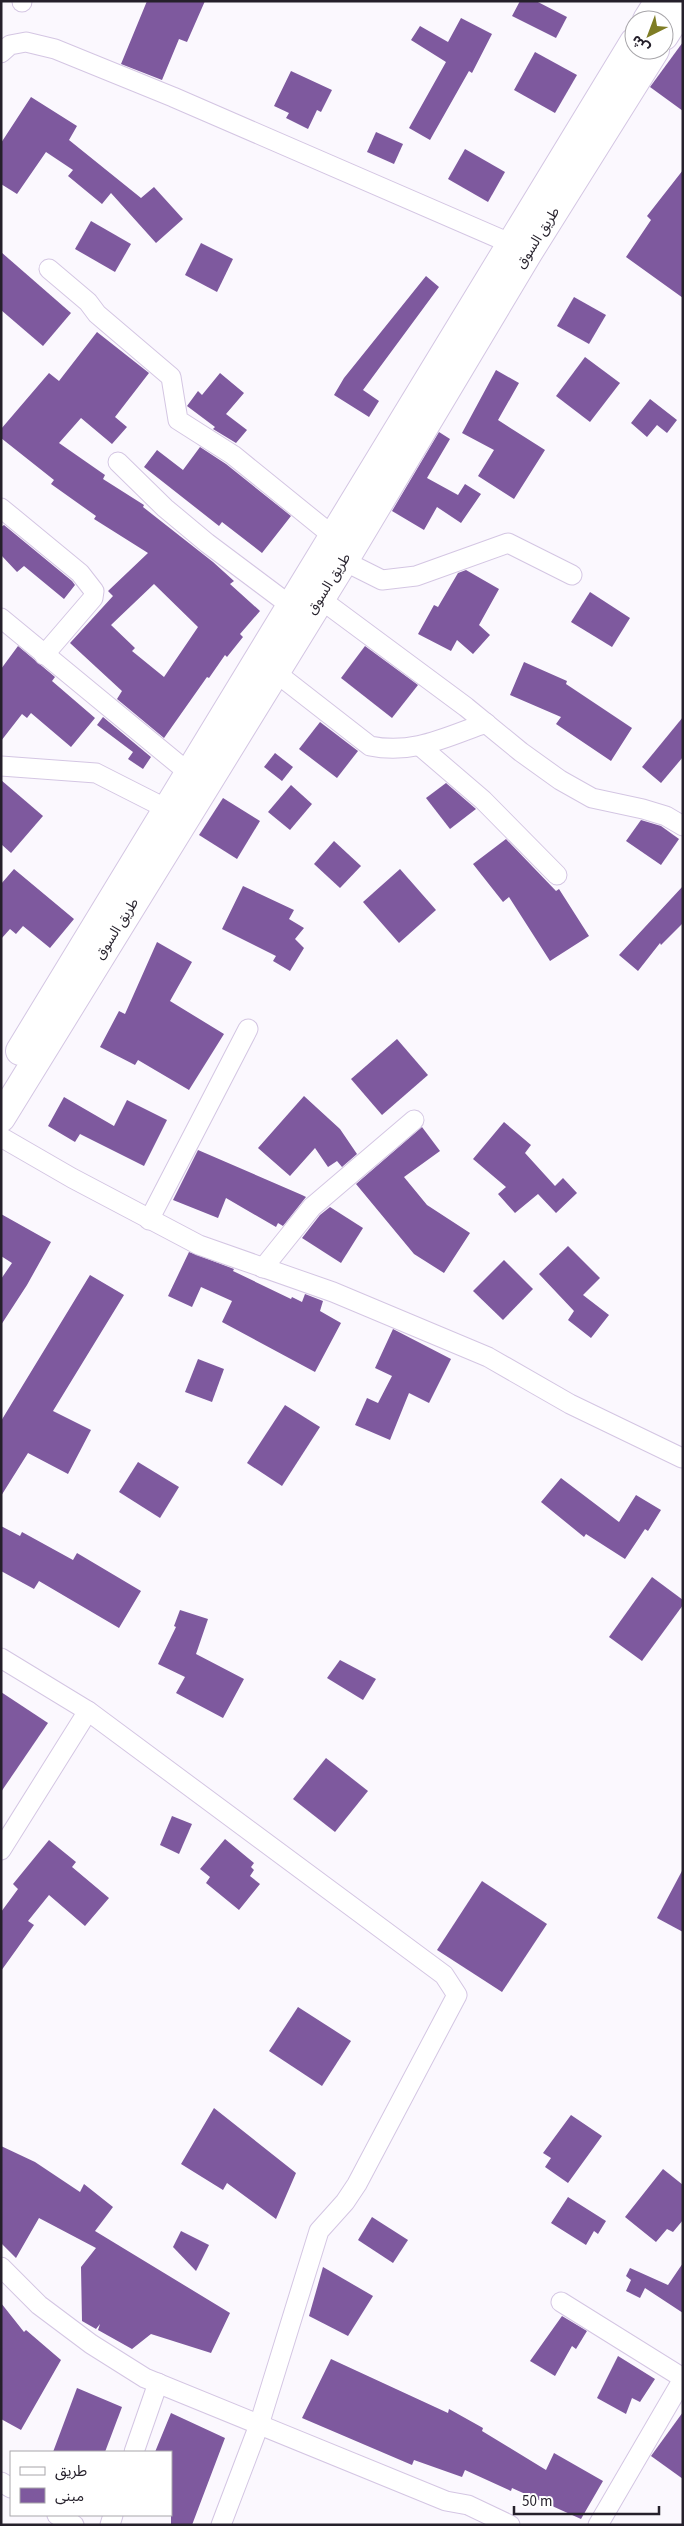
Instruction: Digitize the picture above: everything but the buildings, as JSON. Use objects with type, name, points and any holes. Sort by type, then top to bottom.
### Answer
[{"type":"main road","points":[[674,20],[683,6]]},
{"type":"main road","name":"طريق السوق","points":[[1,1081],[624,59]]},
{"type":"main road","name":"طريق السوق","points":[[1,1118],[319,598],[344,562],[528,253],[649,60]]},
{"type":"street","points":[[1,53],[10,45],[26,42],[55,49],[182,101],[512,244]]},
{"type":"street","points":[[49,269],[88,302],[97,314],[171,377],[178,420],[233,455],[333,536]]},
{"type":"street","points":[[118,462],[165,508],[291,606]]},
{"type":"street","points":[[1,508],[80,573],[94,591],[93,598],[44,655]]},
{"type":"street","points":[[344,562],[382,580],[416,576],[508,543],[572,575]]},
{"type":"street","points":[[319,598],[486,723],[521,752],[592,798],[666,816],[683,826]]},
{"type":"street","points":[[1,618],[189,773]]},
{"type":"street","points":[[275,672],[370,746],[388,750],[420,746],[486,723]]},
{"type":"street","points":[[420,746],[483,800],[558,875]]},
{"type":"street","points":[[1,766],[96,773],[167,809]]},
{"type":"street","points":[[149,1220],[248,1029]]},
{"type":"street","points":[[263,1268],[312,1207],[414,1120]]},
{"type":"street","points":[[1,1136],[149,1220],[199,1245],[333,1292],[488,1357],[570,1404],[682,1458]]},
{"type":"street","points":[[1,1658],[88,1711],[444,1975],[457,1995],[357,2184],[345,2202],[319,2231],[259,2425],[221,2525]]},
{"type":"street","points":[[1,1850],[88,1711]]},
{"type":"street","points":[[1,2267],[39,2305],[92,2344],[158,2383],[446,2501],[468,2505],[510,2525]]},
{"type":"street","points":[[561,2302],[683,2379],[675,2411],[598,2525]]},
{"type":"street","points":[[134,2451],[158,2383]]},
{"type":"street","points":[[59,2516],[74,2525]]}]
